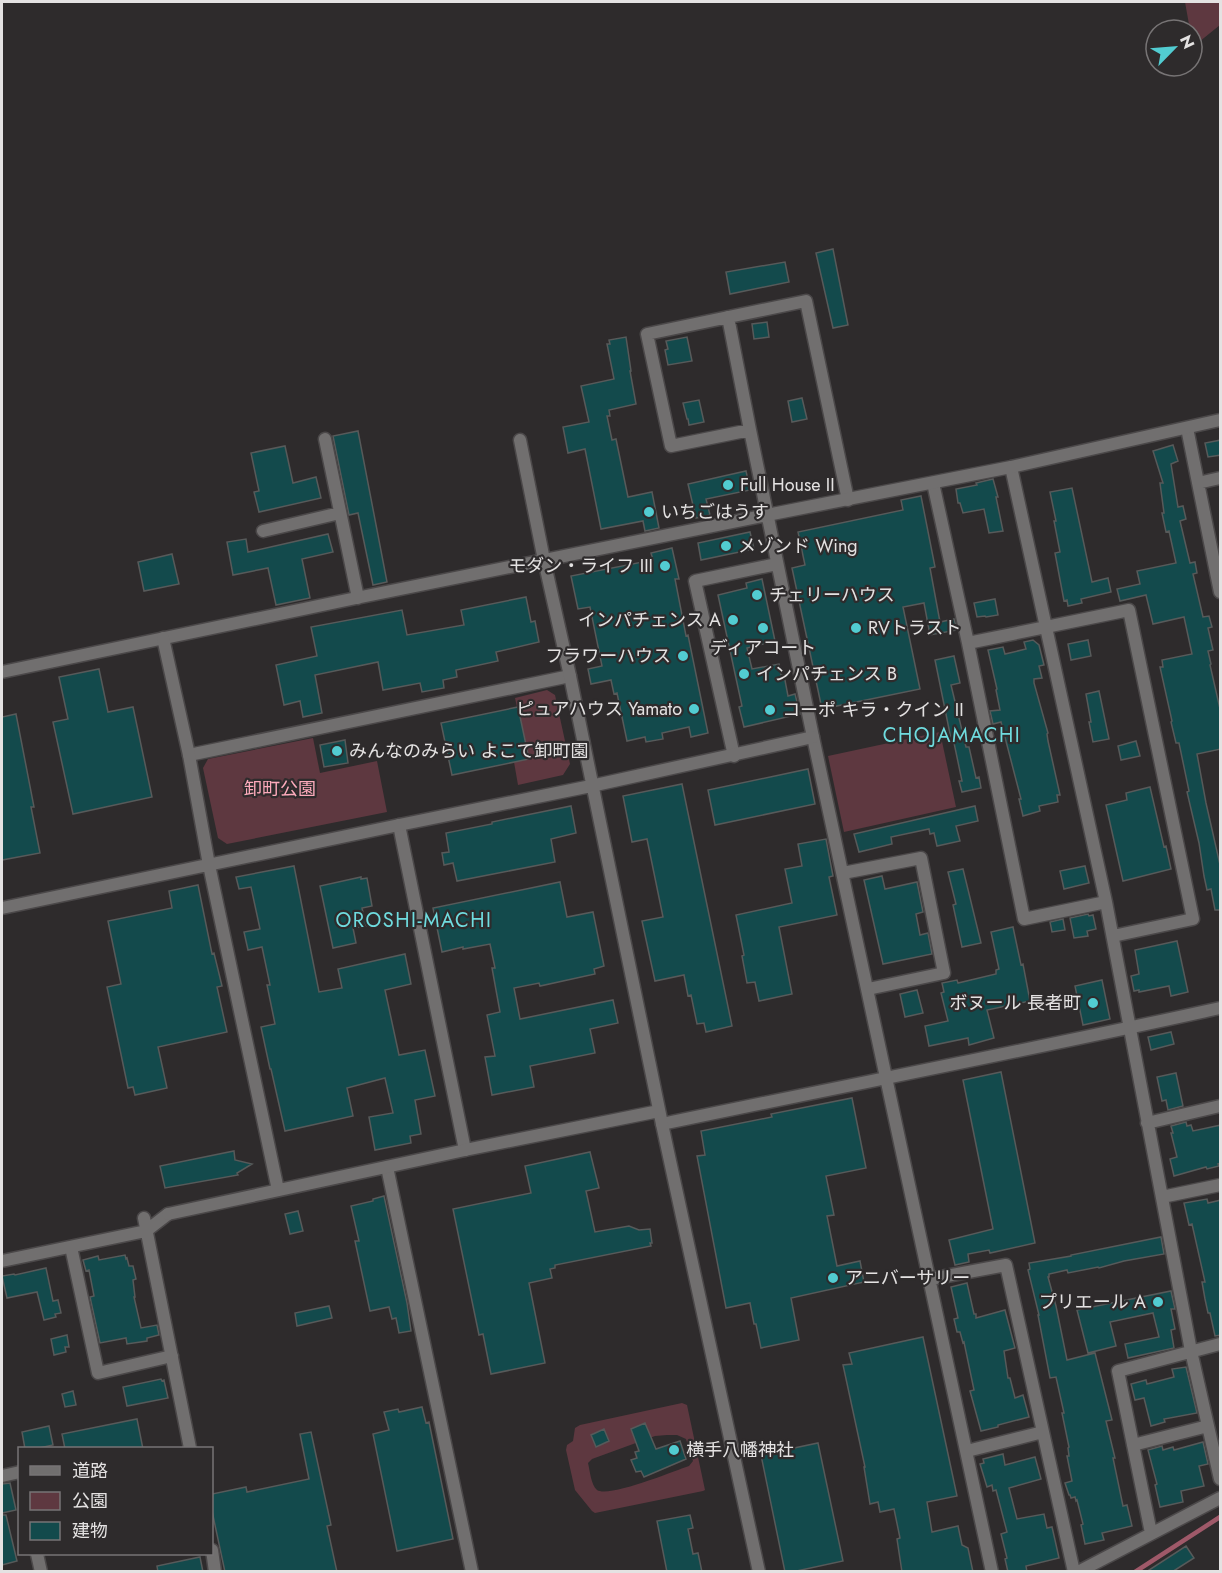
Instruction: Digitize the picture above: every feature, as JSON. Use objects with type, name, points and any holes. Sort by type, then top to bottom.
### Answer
[{"type":"street","points":[[750,430],[671,446],[647,334],[807,301],[848,500]]},
{"type":"street","points":[[728,317],[813,737],[992,1572]]},
{"type":"street","points":[[2,672],[544,560],[1011,467],[1221,420]]},
{"type":"street","points":[[1187,428],[1221,592]]},
{"type":"street","points":[[324,439],[358,598]]},
{"type":"street","points":[[519,440],[659,1111],[759,1572]]},
{"type":"street","points":[[1011,467],[1106,902],[1191,1351],[1221,1479]]},
{"type":"street","points":[[1198,483],[1221,478]]},
{"type":"street","points":[[933,483],[1024,919],[1106,902]]},
{"type":"street","points":[[263,531],[340,513]]},
{"type":"street","points":[[734,756],[695,582],[777,564]]},
{"type":"street","points":[[968,643],[1129,610],[1193,919],[1113,936]]},
{"type":"street","points":[[163,639],[189,754],[209,865],[278,1190]]},
{"type":"street","points":[[189,754],[570,676]]},
{"type":"street","points":[[2,908],[734,756],[813,737]]},
{"type":"street","points":[[399,825],[465,1150]]},
{"type":"street","points":[[843,873],[921,858],[944,973],[868,989]]},
{"type":"street","points":[[662,1124],[1130,1029],[1221,1008]]},
{"type":"street","points":[[1147,1123],[1221,1106]]},
{"type":"street","points":[[2,1261],[146,1231],[168,1214],[659,1111]]},
{"type":"street","points":[[387,1167],[472,1572]]},
{"type":"street","points":[[1162,1197],[1221,1185]]},
{"type":"street","points":[[144,1218],[190,1447]]},
{"type":"street","points":[[71,1247],[98,1373],[172,1356]]},
{"type":"street","points":[[930,1279],[1006,1265],[1074,1572]]},
{"type":"street","points":[[1151,1533],[1118,1371],[1221,1344]]},
{"type":"street","points":[[1134,1445],[1208,1426]]},
{"type":"street","points":[[967,1451],[1043,1432]]},
{"type":"street","points":[[2,1476],[18,1472]]},
{"type":"street","points":[[1078,1572],[1221,1497]]},
{"type":"street","points":[[37,1555],[41,1572]]},
{"type":"street","points":[[213,1555],[216,1572]]},
{"type":"green space","points":[[1185,2],[1220,2],[1220,25],[1204,38],[1204,18],[1188,18]]},
{"type":"green space","points":[[547,690],[555,695],[570,764],[563,775],[518,785],[514,762],[528,759],[515,698]]},
{"type":"green space","points":[[940,732],[956,807],[844,832],[828,756]]},
{"type":"green space","name":"卸町公園","points":[[313,738],[320,773],[377,761],[387,812],[227,844],[218,838],[203,768],[208,759]]},
{"type":"green space","points":[[682,1403],[687,1405],[705,1490],[595,1513],[575,1490],[566,1450],[567,1445],[573,1441],[575,1428]],"holes":[[[677,1435],[686,1439],[693,1461],[689,1466],[642,1483],[614,1490],[604,1491],[595,1488],[588,1463],[592,1459],[655,1436]]]},
{"type":"building","points":[[833,249],[848,325],[833,328],[816,253]]},
{"type":"building","points":[[785,262],[789,282],[730,294],[726,272]]},
{"type":"building","points":[[767,322],[769,337],[754,339],[752,324]]},
{"type":"building","points":[[626,337],[636,404],[609,410],[610,416],[607,416],[612,440],[616,439],[628,497],[652,492],[659,528],[645,531],[643,521],[601,529],[585,449],[568,453],[563,427],[589,422],[581,386],[614,379],[607,344],[610,344],[609,340]]},
{"type":"building","points":[[687,337],[692,361],[668,365],[666,341]]},
{"type":"building","points":[[802,398],[807,419],[792,422],[788,401]]},
{"type":"building","points":[[699,400],[704,422],[689,425],[683,403]]},
{"type":"building","points":[[358,431],[387,582],[373,585],[358,513],[349,515],[333,436]]},
{"type":"building","points":[[1221,440],[1221,455],[1208,457],[1205,443]]},
{"type":"building","points":[[1173,445],[1178,461],[1171,464],[1178,507],[1183,506],[1186,519],[1180,521],[1190,563],[1195,562],[1197,573],[1193,574],[1203,617],[1209,616],[1212,627],[1208,628],[1213,650],[1208,651],[1221,713],[1221,749],[1197,754],[1221,869],[1221,910],[1215,910],[1211,889],[1207,890],[1179,743],[1176,743],[1160,667],[1163,667],[1162,660],[1192,654],[1184,617],[1153,624],[1146,595],[1120,601],[1117,589],[1140,584],[1137,571],[1176,563],[1169,531],[1166,532],[1162,513],[1164,513],[1160,483],[1163,483],[1153,451]]},
{"type":"building","points":[[285,446],[293,483],[316,477],[321,498],[259,512],[254,492],[259,491],[251,453]]},
{"type":"building","points":[[746,471],[750,490],[706,499],[710,515],[696,518],[688,484]]},
{"type":"building","points":[[993,479],[1003,531],[989,533],[984,509],[963,513],[958,503],[956,489]]},
{"type":"building","points":[[1072,488],[1092,582],[1108,578],[1111,592],[1081,599],[1082,603],[1068,606],[1067,600],[1064,601],[1055,553],[1060,552],[1050,492]]},
{"type":"building","name":"RVトラスト","points":[[921,496],[935,567],[930,568],[940,622],[954,619],[957,630],[930,635],[924,603],[903,607],[920,689],[822,709],[792,568],[805,565],[798,532],[903,510],[901,500]]},
{"type":"building","name":"メゾンド Wing","points":[[750,532],[754,549],[701,560],[698,543]]},
{"type":"building","points":[[328,534],[333,552],[302,559],[310,598],[276,605],[268,568],[233,575],[227,542],[246,539],[248,552]]},
{"type":"building","points":[[672,548],[679,579],[675,579],[686,636],[688,635],[708,733],[691,737],[689,727],[662,733],[663,739],[646,742],[645,737],[627,741],[617,693],[614,694],[611,680],[591,684],[588,669],[602,666],[590,607],[578,609],[571,576],[653,560],[651,553]]},
{"type":"building","points":[[172,554],[179,584],[144,591],[138,562]]},
{"type":"building","points":[[762,579],[775,641],[747,648],[752,669],[779,664],[781,675],[784,675],[788,696],[795,694],[800,714],[744,727],[739,707],[742,706],[718,595],[747,588],[746,583]]},
{"type":"building","points":[[526,597],[531,622],[535,621],[539,642],[496,652],[498,661],[456,670],[457,677],[443,680],[444,688],[422,692],[420,683],[383,690],[378,662],[315,675],[322,713],[303,717],[300,701],[284,705],[276,665],[317,656],[311,627],[402,610],[407,635],[464,625],[461,610]]},
{"type":"building","points":[[995,599],[998,615],[977,617],[974,603]]},
{"type":"building","points":[[1033,640],[1039,645],[1044,665],[1039,666],[1042,678],[1034,679],[1034,683],[1048,733],[1060,795],[1057,795],[1058,802],[1039,806],[1040,811],[1023,816],[1019,799],[1021,799],[1001,722],[993,724],[990,711],[1000,710],[988,650],[1003,647],[1005,654],[1026,649],[1024,642]]},
{"type":"building","points":[[1088,640],[1091,656],[1071,660],[1068,644]]},
{"type":"building","points":[[954,656],[960,683],[951,685],[966,747],[969,747],[976,778],[979,777],[981,788],[962,792],[959,781],[962,781],[935,660]]},
{"type":"building","points":[[99,669],[108,712],[133,707],[152,797],[73,814],[53,722],[68,719],[59,677]]},
{"type":"building","points":[[1099,691],[1109,739],[1093,742],[1086,694]]},
{"type":"building","points":[[518,707],[529,759],[452,775],[441,723]]},
{"type":"building","points":[[16,714],[34,807],[31,807],[40,853],[2,860],[2,717]]},
{"type":"building","name":"みんなのみらい よこて卸町園","points":[[345,740],[348,763],[324,767],[320,745]]},
{"type":"building","points":[[1136,741],[1140,756],[1121,760],[1118,746]]},
{"type":"building","points":[[808,769],[815,804],[715,825],[708,790]]},
{"type":"building","points":[[682,784],[732,1026],[706,1032],[704,1023],[697,1024],[684,975],[655,981],[642,921],[663,917],[647,839],[632,842],[623,796]]},
{"type":"building","points":[[1150,787],[1171,869],[1123,881],[1106,805],[1127,800],[1126,793]]},
{"type":"building","points":[[571,806],[576,833],[551,839],[555,862],[457,881],[453,863],[444,865],[442,853],[449,852],[446,833]]},
{"type":"building","points":[[975,806],[978,821],[956,826],[960,841],[937,846],[934,833],[930,834],[929,829],[891,837],[892,844],[859,852],[854,834]]},
{"type":"building","points":[[826,839],[833,876],[829,877],[837,915],[779,927],[792,994],[759,1001],[755,982],[747,983],[736,915],[792,903],[785,869],[802,866],[798,844]]},
{"type":"building","points":[[294,866],[319,992],[342,988],[338,969],[405,954],[411,984],[385,990],[399,1055],[425,1050],[435,1096],[415,1100],[421,1134],[410,1136],[411,1143],[375,1150],[369,1117],[393,1113],[385,1078],[347,1088],[353,1116],[285,1131],[261,1027],[275,1024],[267,985],[270,985],[262,947],[248,950],[244,932],[260,929],[251,887],[239,889],[236,877]]},
{"type":"building","points":[[1085,866],[1089,883],[1064,889],[1060,871]]},
{"type":"building","points":[[963,869],[981,943],[962,947],[953,905],[956,904],[948,872]]},
{"type":"building","points":[[882,876],[885,889],[917,882],[923,912],[916,914],[920,935],[928,933],[932,954],[883,964],[864,880]]},
{"type":"building","points":[[361,877],[361,879],[367,878],[372,906],[362,908],[366,926],[353,928],[356,943],[333,948],[320,886]]},
{"type":"building","points":[[560,882],[567,917],[593,912],[604,966],[594,969],[595,974],[540,986],[539,983],[514,988],[520,1019],[613,1000],[618,1023],[590,1029],[595,1053],[530,1066],[534,1087],[492,1095],[485,1057],[495,1056],[487,1015],[500,1012],[490,944],[442,952],[433,908]]},
{"type":"building","points":[[198,885],[212,954],[214,953],[222,986],[217,987],[227,1032],[158,1047],[167,1088],[135,1095],[133,1087],[128,1088],[107,987],[121,984],[108,921],[172,908],[169,891]]},
{"type":"building","points":[[1093,915],[1096,929],[1087,931],[1088,936],[1074,938],[1070,918]]},
{"type":"building","points":[[1063,919],[1065,930],[1052,932],[1050,922]]},
{"type":"building","points":[[1013,927],[1030,1001],[987,1010],[994,1038],[969,1045],[968,1038],[929,1046],[925,1026],[948,1021],[941,993],[944,992],[942,983],[957,980],[958,983],[996,974],[996,970],[999,969],[991,932]]},
{"type":"building","points":[[1177,941],[1188,992],[1171,996],[1169,986],[1134,991],[1131,976],[1139,974],[1135,950]]},
{"type":"building","name":"ボヌール 長者町","points":[[1102,980],[1110,1019],[1083,1025],[1075,986]]},
{"type":"building","points":[[917,990],[923,1013],[905,1017],[900,994]]},
{"type":"building","points":[[1171,1032],[1174,1044],[1151,1050],[1148,1037]]},
{"type":"building","points":[[1001,1072],[1035,1243],[990,1253],[989,1250],[968,1254],[969,1262],[955,1265],[949,1240],[993,1229],[963,1080]]},
{"type":"building","points":[[1176,1073],[1183,1106],[1168,1110],[1166,1100],[1162,1101],[1157,1077]]},
{"type":"building","points":[[852,1098],[866,1168],[826,1176],[834,1215],[827,1216],[837,1266],[860,1261],[864,1282],[791,1298],[799,1340],[761,1348],[750,1303],[726,1308],[697,1156],[705,1155],[701,1131]]},
{"type":"building","points":[[1186,1122],[1187,1126],[1191,1125],[1193,1131],[1221,1125],[1221,1163],[1218,1164],[1219,1166],[1207,1169],[1206,1167],[1174,1176],[1170,1159],[1177,1157],[1171,1126]]},
{"type":"building","points":[[234,1151],[235,1160],[252,1164],[237,1173],[238,1175],[165,1188],[160,1166]]},
{"type":"building","points":[[590,1152],[599,1188],[586,1191],[595,1232],[629,1226],[639,1230],[650,1229],[651,1246],[555,1265],[555,1268],[550,1269],[552,1278],[529,1283],[545,1363],[491,1374],[483,1334],[479,1335],[453,1209],[531,1193],[525,1166]]},
{"type":"building","points":[[384,1196],[411,1331],[399,1333],[396,1318],[392,1319],[389,1307],[370,1311],[355,1241],[359,1241],[351,1206]]},
{"type":"building","points":[[1207,1199],[1208,1203],[1221,1200],[1221,1335],[1215,1336],[1205,1299],[1202,1282],[1205,1282],[1192,1224],[1189,1225],[1184,1203]]},
{"type":"building","points":[[298,1211],[303,1231],[290,1234],[285,1214]]},
{"type":"building","points":[[1161,1237],[1164,1254],[1099,1268],[1068,1273],[1067,1270],[1049,1274],[1048,1277],[1067,1360],[1095,1353],[1112,1420],[1106,1421],[1123,1506],[1127,1505],[1132,1526],[1102,1533],[1104,1540],[1085,1544],[1077,1500],[1075,1497],[1071,1498],[1065,1483],[1072,1481],[1067,1456],[1069,1456],[1069,1447],[1062,1413],[1064,1413],[1056,1377],[1050,1378],[1028,1270],[1030,1269],[1029,1263]]},
{"type":"building","points":[[125,1255],[129,1266],[133,1266],[136,1279],[133,1280],[134,1297],[141,1328],[157,1325],[159,1335],[147,1338],[147,1341],[127,1344],[126,1338],[100,1343],[90,1297],[94,1296],[89,1270],[86,1271],[83,1260],[98,1256],[99,1260]]},
{"type":"building","points":[[46,1268],[53,1301],[58,1300],[61,1313],[44,1320],[37,1292],[7,1298],[2,1276]]},
{"type":"building","points":[[967,1283],[976,1318],[1005,1310],[1015,1348],[1004,1351],[1008,1378],[1010,1378],[1015,1398],[1023,1395],[1029,1417],[981,1431],[970,1391],[974,1390],[964,1342],[960,1332],[957,1332],[954,1319],[958,1318],[951,1287]]},
{"type":"building","points":[[1171,1291],[1175,1309],[1171,1309],[1175,1329],[1171,1330],[1174,1348],[1128,1358],[1125,1344],[1159,1337],[1153,1313],[1110,1322],[1116,1346],[1088,1353],[1077,1310]]},
{"type":"building","points":[[329,1306],[332,1318],[297,1326],[295,1313]]},
{"type":"building","points":[[67,1335],[69,1347],[65,1347],[66,1352],[54,1355],[51,1339]]},
{"type":"building","points":[[923,1337],[957,1496],[927,1502],[932,1532],[958,1526],[962,1545],[968,1548],[973,1572],[902,1572],[897,1539],[900,1538],[894,1509],[880,1512],[878,1502],[870,1504],[865,1467],[843,1365],[852,1364],[849,1353]]},
{"type":"building","points":[[1186,1367],[1197,1413],[1164,1419],[1165,1422],[1151,1426],[1144,1398],[1135,1400],[1131,1384],[1146,1380],[1147,1384],[1174,1377],[1172,1369]]},
{"type":"building","points":[[164,1380],[168,1398],[127,1406],[123,1387]]},
{"type":"building","points":[[73,1391],[76,1405],[65,1407],[62,1394]]},
{"type":"building","points":[[422,1407],[426,1423],[429,1422],[453,1539],[397,1551],[373,1434],[389,1430],[384,1412],[398,1409],[399,1412]]},
{"type":"building","points":[[137,1419],[143,1447],[65,1447],[62,1434]]},
{"type":"building","name":"横手八幡神社","points":[[645,1423],[656,1449],[680,1441],[686,1459],[644,1477],[641,1471],[636,1472],[631,1460],[637,1458],[635,1452],[639,1451],[631,1429]]},
{"type":"building","points":[[49,1426],[53,1445],[25,1447],[22,1432]]},
{"type":"building","points":[[604,1429],[609,1441],[596,1447],[591,1435]]},
{"type":"building","points":[[311,1432],[331,1525],[327,1526],[337,1572],[225,1572],[213,1516],[213,1494],[246,1487],[247,1492],[309,1479],[300,1434]]},
{"type":"building","points":[[1203,1442],[1208,1464],[1199,1466],[1204,1486],[1181,1491],[1183,1502],[1160,1507],[1155,1485],[1157,1484],[1148,1450],[1162,1446],[1163,1450],[1173,1447],[1174,1450]]},
{"type":"building","points":[[818,1443],[843,1561],[785,1572],[761,1455]]},
{"type":"building","points":[[1003,1454],[1005,1465],[1035,1457],[1041,1479],[1009,1488],[1017,1519],[1044,1514],[1047,1528],[1052,1527],[1059,1558],[1026,1566],[1027,1572],[1008,1572],[1001,1534],[1007,1532],[996,1490],[993,1491],[992,1485],[987,1487],[980,1464],[984,1463],[983,1459]]},
{"type":"building","points":[[10,1483],[16,1510],[2,1513],[2,1484]]},
{"type":"building","points":[[2,1515],[6,1515],[17,1561],[2,1565]]},
{"type":"building","points":[[690,1515],[693,1528],[688,1529],[693,1554],[698,1553],[702,1572],[667,1572],[657,1521]]},
{"type":"building","points":[[1186,1546],[1194,1558],[1172,1572],[1146,1572]]},
{"type":"building","points":[[200,1557],[203,1572],[158,1572],[157,1566]]},
{"type":"waterway","points":[[1135,1572],[1220,1517]]},
{"type":"place","name":"Full House II","points":[[728,485]]},
{"type":"place","name":"いちごはうす","points":[[649,512]]},
{"type":"place","name":"メゾンド Wing","points":[[726,546]]},
{"type":"place","name":"モダン・ライフ III","points":[[665,566]]},
{"type":"place","name":"チェリーハウス","points":[[757,595]]},
{"type":"place","name":"インパチェンス A","points":[[733,620]]},
{"type":"place","name":"ディアコート","points":[[763,628]]},
{"type":"place","name":"RVトラスト","points":[[856,628]]},
{"type":"place","name":"フラワーハウス","points":[[683,656]]},
{"type":"place","name":"インパチェンス B","points":[[744,674]]},
{"type":"place","name":"ピュアハウス Yamato","points":[[694,709]]},
{"type":"place","name":"コーポ キラ・クイン II","points":[[770,710]]},
{"type":"place","name":"みんなのみらい よこて卸町園","points":[[337,751]]},
{"type":"place","name":"ボヌール 長者町","points":[[1093,1003]]},
{"type":"place","name":"アニバーサリー","points":[[833,1278]]},
{"type":"place","name":"プリエール A","points":[[1158,1302]]},
{"type":"place","name":"横手八幡神社","points":[[674,1450]]},
{"type":"district","name":"CHOJAMACHI","points":[[952,735]]},
{"type":"district","name":"OROSHI-MACHI","points":[[414,920]]}]
